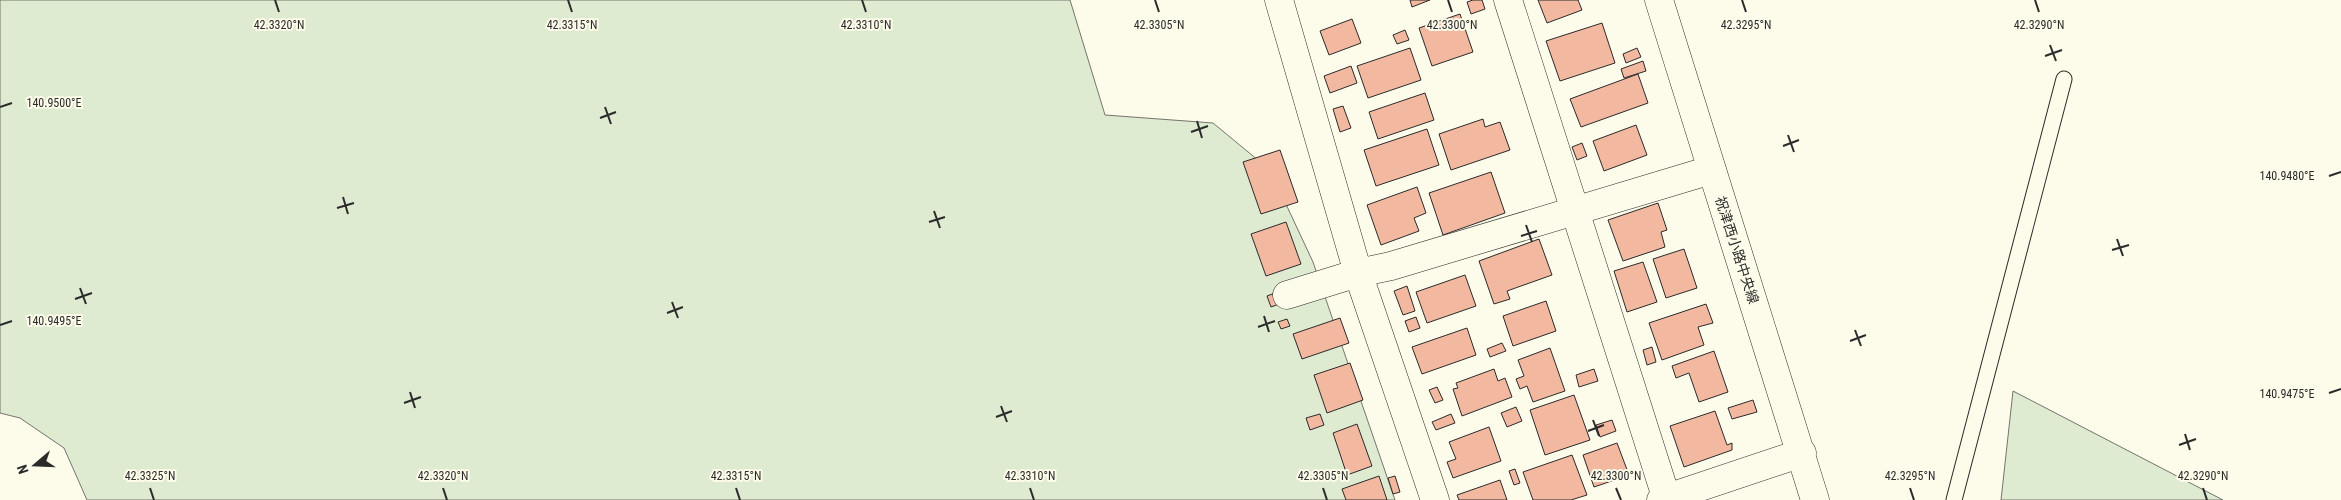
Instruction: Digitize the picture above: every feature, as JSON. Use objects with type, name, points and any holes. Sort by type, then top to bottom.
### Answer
[{"type":"street","points":[[1279,0],[1358,273],[1435,500]]},
{"type":"street","points":[[1508,0],[1665,499],[1802,453]]},
{"type":"street","name":"祝津西小路中央線","points":[[1659,0],[1711,170],[1802,453],[1815,500]]},
{"type":"street","points":[[1287,295],[1358,273],[1391,266],[1711,170]]},
{"type":"lane","points":[[1954,500],[2064,79]]},
{"type":"green space","points":[[0,0],[1070,0],[1105,115],[1213,123],[1270,170],[1313,262],[1395,500],[87,500],[64,448],[20,418],[0,413]]},
{"type":"green space","points":[[2013,391],[2223,500],[2001,500]]},
{"type":"building","points":[[1410,0],[1430,0],[1412,7]]},
{"type":"building","points":[[1482,0],[1485,9],[1471,14],[1467,2]]},
{"type":"building","points":[[1538,0],[1578,0],[1582,10],[1547,23]]},
{"type":"building","points":[[1460,14],[1473,52],[1432,66],[1419,28]]},
{"type":"building","points":[[1352,19],[1361,43],[1329,55],[1320,31]]},
{"type":"building","points":[[1602,23],[1615,63],[1560,81],[1546,41]]},
{"type":"building","points":[[1405,30],[1409,40],[1397,44],[1393,35]]},
{"type":"building","points":[[1410,48],[1421,80],[1368,98],[1357,66]]},
{"type":"building","points":[[1637,48],[1641,57],[1626,63],[1623,54]]},
{"type":"building","points":[[1643,61],[1646,71],[1624,78],[1621,69]]},
{"type":"building","points":[[1351,66],[1357,83],[1330,93],[1324,76]]},
{"type":"building","points":[[1638,74],[1648,103],[1581,127],[1570,99]]},
{"type":"building","points":[[1425,93],[1434,120],[1378,139],[1369,112]]},
{"type":"building","points":[[1343,106],[1351,128],[1340,132],[1333,109]]},
{"type":"building","points":[[1483,119],[1485,127],[1500,122],[1510,150],[1451,170],[1439,134]]},
{"type":"building","points":[[1636,125],[1647,155],[1604,171],[1593,141]]},
{"type":"building","points":[[1427,129],[1439,165],[1376,186],[1364,150]]},
{"type":"building","points":[[1582,143],[1587,156],[1577,160],[1572,147]]},
{"type":"building","points":[[1280,150],[1298,202],[1261,214],[1243,162]]},
{"type":"building","points":[[1491,172],[1505,213],[1443,235],[1429,193]]},
{"type":"building","points":[[1417,187],[1426,213],[1414,218],[1419,231],[1381,245],[1367,205]]},
{"type":"building","points":[[1658,203],[1667,230],[1661,232],[1665,247],[1623,261],[1608,220]]},
{"type":"building","points":[[1286,222],[1301,264],[1266,276],[1251,234]]},
{"type":"building","points":[[1539,239],[1552,275],[1507,291],[1510,299],[1494,304],[1479,261]]},
{"type":"building","points":[[1684,249],[1697,288],[1666,298],[1653,259]]},
{"type":"building","points":[[1643,262],[1657,302],[1627,312],[1614,271]]},
{"type":"building","points":[[1465,275],[1476,306],[1427,323],[1416,292]]},
{"type":"building","points":[[1407,286],[1415,311],[1403,315],[1394,291]]},
{"type":"building","points":[[1283,290],[1287,301],[1271,307],[1267,296]]},
{"type":"building","points":[[1546,301],[1556,331],[1513,346],[1503,316]]},
{"type":"building","points":[[1706,304],[1713,323],[1698,327],[1704,345],[1662,360],[1649,323]]},
{"type":"building","points":[[1416,317],[1420,328],[1409,332],[1405,321]]},
{"type":"building","points":[[1340,318],[1349,343],[1302,359],[1293,334]]},
{"type":"building","points":[[1287,319],[1290,326],[1281,329],[1278,322]]},
{"type":"building","points":[[1467,328],[1476,355],[1422,374],[1412,347]]},
{"type":"building","points":[[1502,343],[1506,351],[1490,357],[1487,349]]},
{"type":"building","points":[[1652,347],[1656,362],[1647,365],[1643,350]]},
{"type":"building","points":[[1550,348],[1565,391],[1533,402],[1527,386],[1520,389],[1516,379],[1524,376],[1518,360]]},
{"type":"building","points":[[1714,351],[1728,392],[1699,402],[1689,373],[1676,378],[1672,366]]},
{"type":"building","points":[[1350,363],[1363,400],[1327,413],[1314,375]]},
{"type":"building","points":[[1494,369],[1498,381],[1505,378],[1512,397],[1462,416],[1453,389],[1458,388],[1456,383]]},
{"type":"building","points":[[1594,369],[1598,381],[1579,387],[1576,375]]},
{"type":"building","points":[[1437,387],[1443,400],[1435,403],[1429,390]]},
{"type":"building","points":[[1574,395],[1590,440],[1545,455],[1530,410]]},
{"type":"building","points":[[1753,400],[1757,412],[1732,419],[1728,408]]},
{"type":"building","points":[[1516,407],[1522,421],[1507,427],[1501,413]]},
{"type":"building","points":[[1715,411],[1727,445],[1732,443],[1732,450],[1684,467],[1670,426]]},
{"type":"building","points":[[1320,414],[1324,425],[1310,430],[1306,418]]},
{"type":"building","points":[[1451,414],[1455,423],[1436,430],[1432,422]]},
{"type":"building","points":[[1612,420],[1616,431],[1600,437],[1596,425]]},
{"type":"building","points":[[1357,424],[1372,466],[1347,475],[1333,433]]},
{"type":"building","points":[[1489,427],[1501,461],[1453,478],[1447,462],[1456,459],[1449,442]]},
{"type":"building","points":[[1617,443],[1629,475],[1594,487],[1583,455]]},
{"type":"building","points":[[1572,455],[1587,495],[1571,500],[1533,500],[1523,472]]},
{"type":"building","points":[[1515,469],[1520,483],[1514,485],[1509,471]]},
{"type":"building","points":[[1379,476],[1387,500],[1346,500],[1342,489]]},
{"type":"building","points":[[1395,476],[1400,492],[1393,494],[1388,478]]},
{"type":"building","points":[[1500,480],[1507,500],[1459,500],[1457,495]]}]
